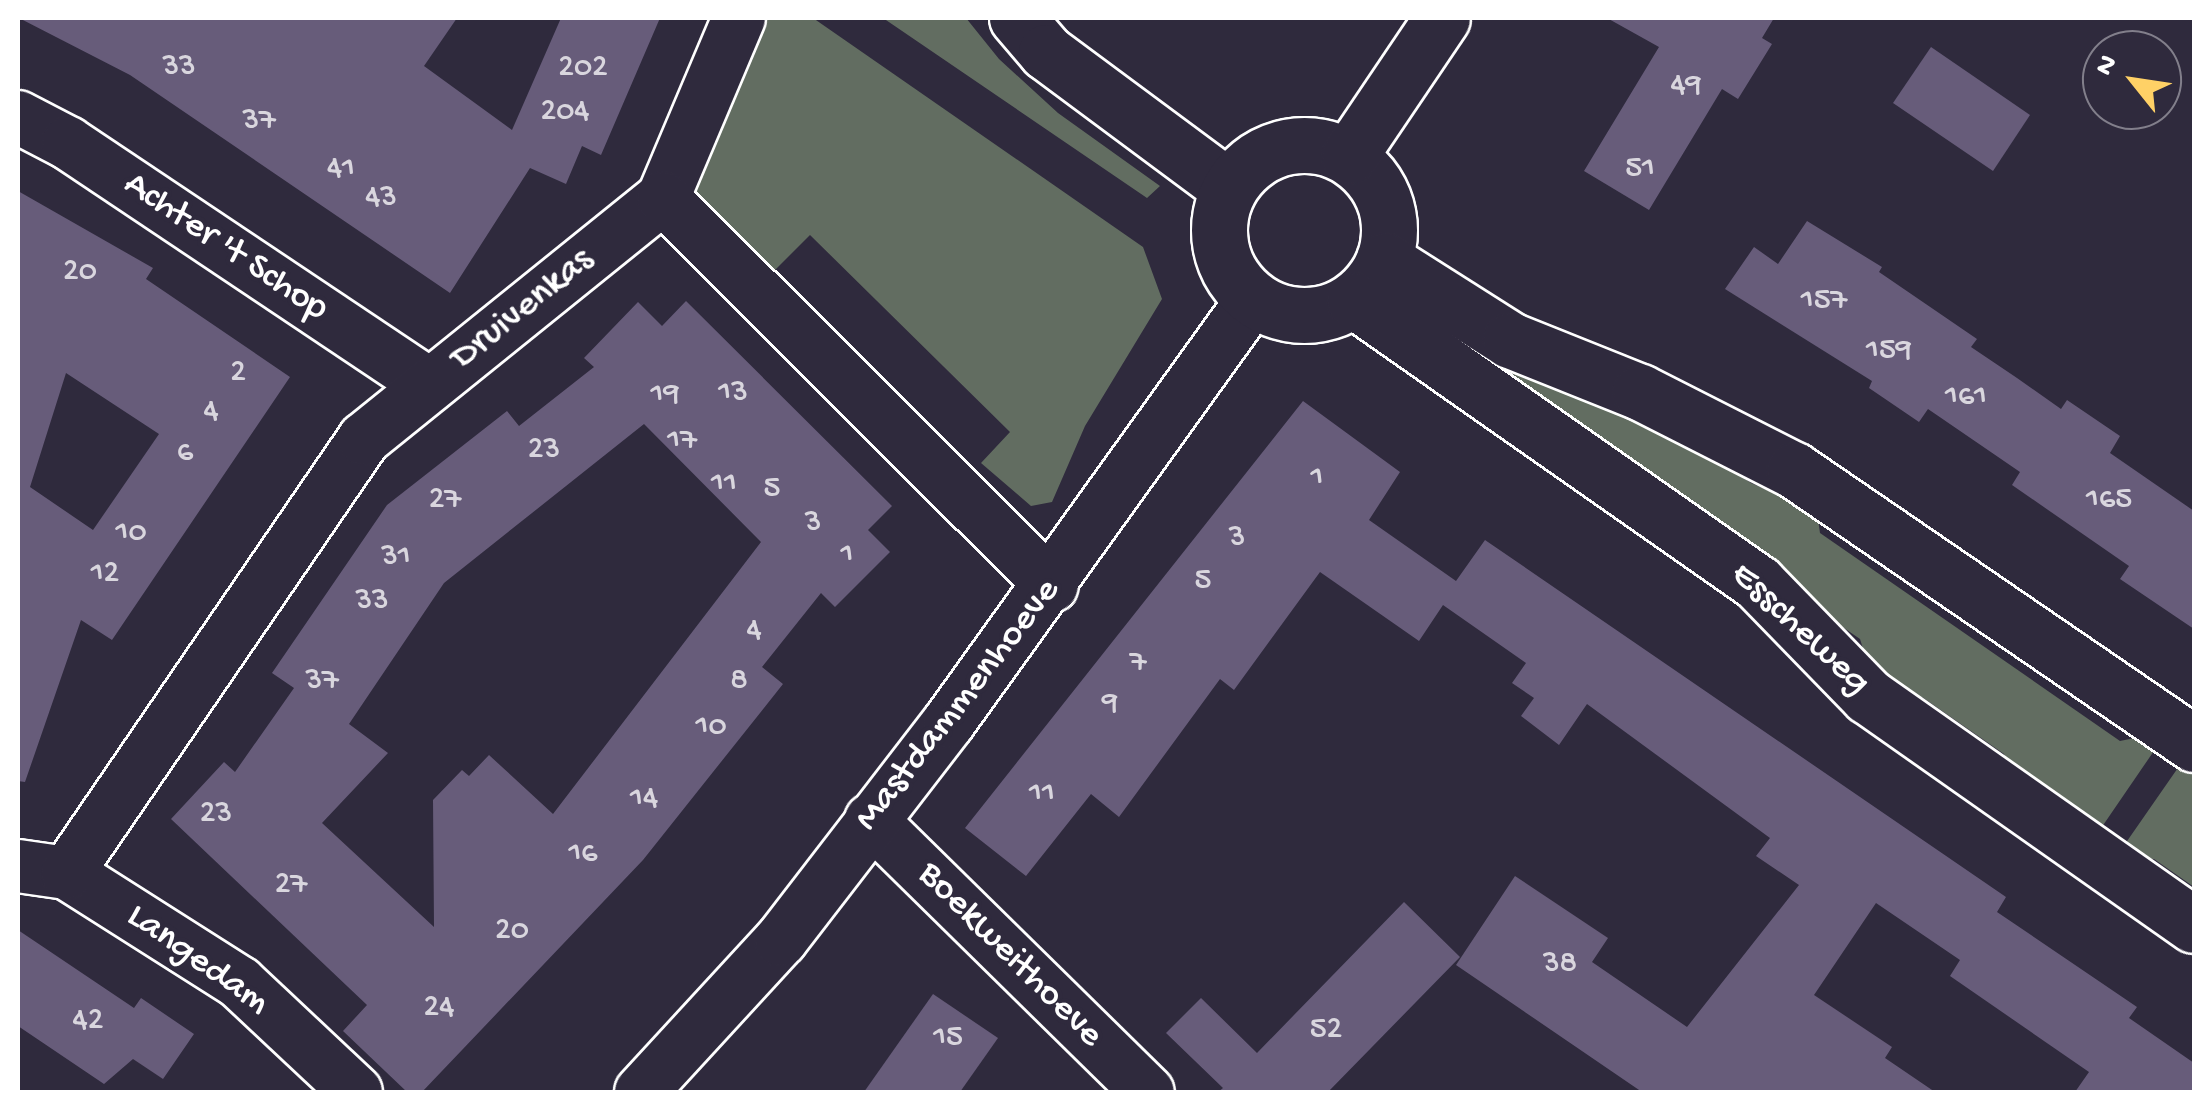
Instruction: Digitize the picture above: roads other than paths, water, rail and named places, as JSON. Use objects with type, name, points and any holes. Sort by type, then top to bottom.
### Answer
[{"type":"street","points":[[739,18],[663,198],[1052,586]]},
{"type":"street","points":[[1018,18],[1046,52],[1229,188]]},
{"type":"street","points":[[1349,156],[1442,18]]},
{"type":"street","name":"Achter 't Schop","points":[[18,117],[68,143],[430,385]]},
{"type":"street","points":[[1316,144],[1349,156],[1378,184],[1389,221],[1369,280],[1321,314],[1285,313],[1253,299],[1235,282],[1218,236],[1229,188],[1251,162],[1282,146],[1316,144]]},
{"type":"street","name":"Druivenkas","points":[[42,870],[364,439],[663,198]]},
{"type":"street","points":[[1369,280],[1640,392],[1794,470],[2194,744]]},
{"type":"street","name":"Esscheweg","points":[[1369,280],[1758,584],[1868,696],[2194,924]]},
{"type":"street","name":"Mastdammenhoeve","points":[[641,1092],[781,940],[1052,586],[1253,299]]},
{"type":"street","name":"Boekweithoeve","points":[[870,820],[1148,1092]]},
{"type":"street","name":"Langedam","points":[[42,870],[240,983],[356,1092]]}]
